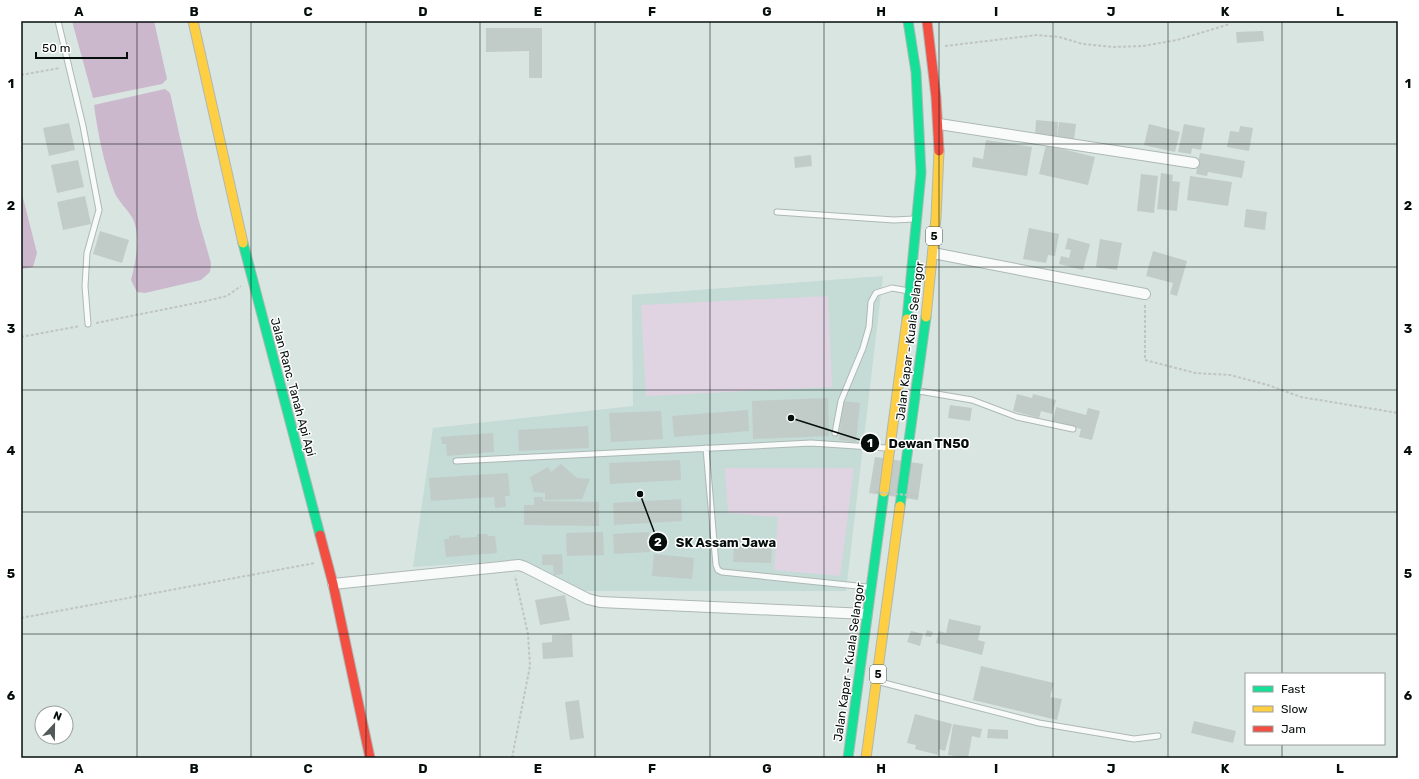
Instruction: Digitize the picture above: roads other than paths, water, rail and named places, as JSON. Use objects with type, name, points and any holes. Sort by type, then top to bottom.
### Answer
[{"type":"main road","name":"Jalan Ranc. Tanah Api Api","points":[[193,21],[251,277],[333,584],[370,758]]},
{"type":"main road","name":"Jalan Kapar - Kuala Selangor","points":[[848,758],[867,614],[874,588],[890,448],[912,292],[921,173],[916,72],[908,21]]},
{"type":"main road","name":"Jalan Kapar - Kuala Selangor","points":[[866,758],[877,681],[886,589],[908,450],[933,254],[939,175],[939,124],[935,71],[927,21]]},
{"type":"main road","points":[[890,448],[908,450]]},
{"type":"street","points":[[939,124],[1194,163]]},
{"type":"street","points":[[933,254],[1145,294]]},
{"type":"street","points":[[333,584],[512,566],[525,567],[588,599],[600,602],[867,614]]},
{"type":"lane","points":[[58,21],[83,126],[99,210],[87,253],[85,286],[88,324]]},
{"type":"lane","points":[[777,212],[894,220],[917,219]]},
{"type":"lane","points":[[835,433],[841,401],[863,348],[869,327],[871,302],[876,293],[892,288],[912,292]]},
{"type":"lane","points":[[916,391],[960,397],[998,409],[1017,417],[1073,428]]},
{"type":"lane","points":[[456,460],[811,443],[890,448]]},
{"type":"lane","points":[[706,448],[716,565],[718,570],[722,572],[874,588]]},
{"type":"lane","points":[[877,681],[1039,723],[1134,739],[1158,736]]},
{"type":"place","name":"Dewan TN50","points":[[791,418]]},
{"type":"place","name":"SK Assam Jawa","points":[[640,494]]}]
